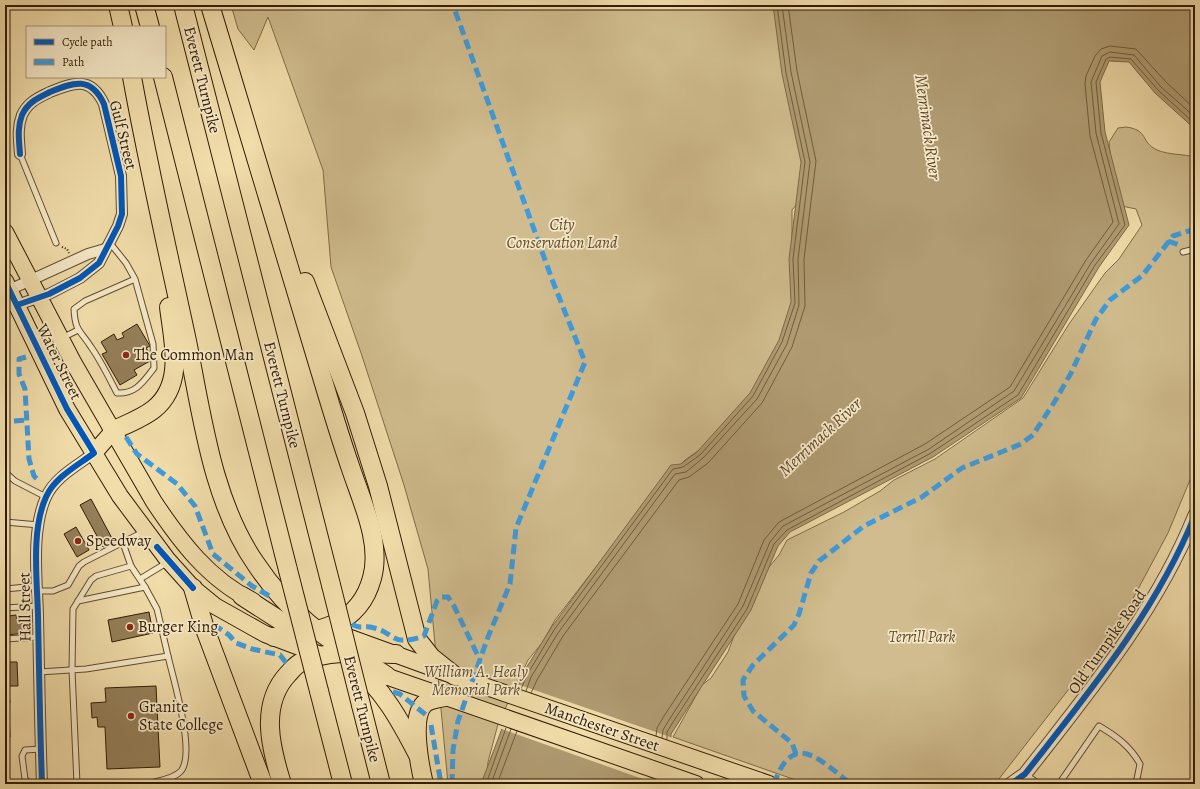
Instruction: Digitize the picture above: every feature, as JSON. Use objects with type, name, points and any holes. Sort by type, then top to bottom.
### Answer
[{"type":"highway","points":[[118,5],[122,26]]},
{"type":"highway","points":[[144,5],[150,26]]},
{"type":"highway","name":"Everett Turnpike","points":[[183,5],[381,784]]},
{"type":"highway","points":[[210,5],[343,445],[369,524],[374,549],[372,579],[354,613],[313,628],[274,637]]},
{"type":"highway","points":[[132,78],[156,201],[204,423],[226,507],[235,530],[256,564],[279,594],[342,657],[371,681],[405,730],[418,755]]},
{"type":"highway","points":[[163,78],[343,784]]},
{"type":"highway","points":[[252,145],[355,413],[378,486],[417,639],[431,657],[455,676]]},
{"type":"highway","points":[[114,430],[154,409],[164,399],[174,376],[175,362],[156,201]]},
{"type":"highway","points":[[193,588],[206,629],[263,784]]},
{"type":"highway","points":[[242,596],[284,623],[313,628]]},
{"type":"highway","points":[[282,784],[273,755],[269,732],[270,712],[275,693],[284,679],[300,662],[342,657],[396,654]]},
{"type":"highway","points":[[342,657],[387,676]]},
{"type":"highway","points":[[424,784],[418,755],[417,730],[420,710],[429,700],[444,698]]},
{"type":"main road","name":"Water Street","points":[[5,232],[61,339],[154,502],[182,542],[221,581],[242,596]]},
{"type":"main road","name":"Water Street","points":[[6,288],[11,308],[67,409],[120,496],[169,562]]},
{"type":"main road","name":"Hall Street","points":[[94,453],[114,430]]},
{"type":"main road","points":[[169,562],[193,588],[227,614],[274,637],[342,657]]},
{"type":"main road","name":"Manchester Street","points":[[313,628],[396,654],[455,676],[769,784]]},
{"type":"main road","name":"Manchester Street","points":[[387,676],[444,698],[696,784]]},
{"type":"street","name":"Gulf Street","points":[[11,308],[40,298],[80,278],[99,263],[122,214],[121,176],[104,104],[99,93],[91,87],[80,83],[70,84],[33,100],[23,113],[18,127],[20,154]]},
{"type":"street","points":[[6,288],[30,280],[108,246]]},
{"type":"street","name":"Hall Street","points":[[42,783],[37,589],[39,525],[46,498],[57,480],[94,453]]},
{"type":"street","name":"Old Turnpike Road","points":[[1011,784],[1024,779],[1110,665],[1153,599],[1178,554],[1195,515]]},
{"type":"lane","points":[[20,154],[56,244]]},
{"type":"lane","points":[[108,246],[126,263],[135,279],[152,344],[154,368],[141,384],[128,394],[117,393],[91,346],[78,330],[74,320],[74,309],[85,301],[135,279]]},
{"type":"lane","points":[[1183,252],[1195,249]]},
{"type":"lane","points":[[61,339],[78,330]]},
{"type":"lane","points":[[5,472],[15,481],[46,498]]},
{"type":"lane","points":[[5,522],[39,525]]},
{"type":"lane","points":[[5,589],[37,589],[53,591],[68,585],[72,581],[79,566],[84,562],[145,531]]},
{"type":"lane","points":[[123,543],[132,566],[157,609],[183,719],[184,763],[182,770],[176,775],[147,784]]},
{"type":"lane","points":[[140,579],[169,562]]},
{"type":"lane","points":[[77,784],[72,670],[73,609],[91,580],[96,576],[132,566]]},
{"type":"lane","points":[[78,601],[145,587]]},
{"type":"lane","points":[[5,608],[38,606]]},
{"type":"lane","points":[[5,639],[38,637]]},
{"type":"lane","points":[[39,672],[72,670],[168,656]]},
{"type":"lane","points":[[1059,784],[1099,726],[1116,736],[1133,751],[1140,764],[1136,784]]},
{"type":"lane","points":[[41,749],[25,750],[22,756],[25,778],[29,783],[42,783]]},
{"type":"lane","points":[[1024,779],[1039,784]]},
{"type":"path","points":[[56,244],[67,249],[71,256]]},
{"type":"green space","name":"City Conservation Land","points":[[231,5],[777,5],[800,88],[803,196],[792,210],[794,294],[777,371],[718,437],[685,460],[660,484],[555,620],[542,643],[528,660],[498,724],[488,762],[486,784],[448,784],[428,569],[404,485],[331,267],[323,170],[268,17],[254,50],[238,29]]},
{"type":"green space","name":"Terrill Park","points":[[1126,127],[1141,133],[1148,143],[1157,150],[1166,153],[1195,157],[1195,468],[1168,533],[1129,606],[1100,649],[995,784],[807,784],[673,737],[702,685],[711,678],[728,652],[746,611],[754,603],[761,577],[779,555],[787,540],[844,512],[880,491],[894,480],[935,459],[1023,398],[1069,324],[1105,273],[1119,259],[1142,225],[1136,209],[1117,205],[1112,177],[1109,142],[1118,128]]},
{"type":"water","name":"Merrimack River","points":[[773,5],[1195,5],[1195,129],[1155,93],[1129,62],[1109,61],[1100,82],[1105,132],[1129,225],[1099,267],[1021,398],[933,457],[790,532],[778,546],[751,610],[671,734],[670,756],[681,784],[481,784],[523,673],[551,628],[671,465],[681,464],[697,452],[750,393],[779,340],[791,302],[789,259],[801,162],[782,74]]},
{"type":"pier","points":[[517,684],[673,738],[672,756],[683,784],[657,784],[499,728]]},
{"type":"building","name":"The Common Man","points":[[137,324],[150,346],[146,348],[151,355],[148,357],[150,361],[134,370],[137,375],[120,385],[102,354],[107,352],[101,342],[114,334],[117,340],[124,337],[122,333]]},
{"type":"building","points":[[91,499],[114,542],[103,547],[80,505]]},
{"type":"building","points":[[76,527],[89,550],[77,557],[64,534]]},
{"type":"building","name":"Burger King","points":[[149,612],[153,633],[112,642],[108,620]]},
{"type":"building","points":[[16,615],[17,619],[27,618],[28,633],[5,635],[5,620],[8,620],[8,616]]},
{"type":"building","points":[[5,662],[17,662],[18,686],[5,686]]},
{"type":"building","points":[[156,686],[160,767],[107,769],[105,727],[98,727],[97,717],[92,718],[91,703],[106,702],[105,688]]},
{"type":"building","points":[[5,694],[9,694],[10,703],[5,703]]},
{"type":"building","points":[[9,713],[10,737],[5,737],[5,714]]},
{"type":"marked path","points":[[452,784],[453,750],[458,721],[488,637],[510,584],[516,528],[585,362],[553,282],[453,5]]},
{"type":"marked path","points":[[796,754],[792,743],[753,711],[744,696],[743,680],[753,665],[794,625],[799,614],[811,573],[819,561],[864,526],[922,497],[962,468],[1021,444],[1033,435],[1071,373],[1096,319],[1110,300],[1142,276],[1173,236],[1195,229]]},
{"type":"marked path","points":[[1168,241],[1182,246]]},
{"type":"marked path","points":[[26,357],[19,359],[19,374],[25,389],[29,459],[34,476],[39,481]]},
{"type":"marked path","points":[[14,421],[27,420]]},
{"type":"marked path","points":[[126,437],[137,454],[177,484],[195,506],[213,554],[252,586],[273,598]]},
{"type":"marked path","points":[[352,624],[359,627],[379,629],[399,640],[413,639],[424,636],[437,601],[442,597],[448,597],[454,606],[480,660]]},
{"type":"marked path","points":[[213,626],[216,626],[229,635],[236,643],[252,649],[280,655],[287,664]]},
{"type":"marked path","points":[[393,692],[400,694],[426,715]]},
{"type":"marked path","points":[[431,725],[441,784]]},
{"type":"marked path","points":[[774,784],[781,767],[790,757],[799,754],[808,754],[818,759],[851,784]]},
{"type":"cycle path","points":[[17,305],[49,294],[80,278],[99,263],[118,226],[122,214],[121,176],[104,104],[99,95],[88,85],[74,84],[50,92],[37,98],[27,107],[22,115],[19,125],[20,154]]},
{"type":"cycle path","points":[[5,281],[67,409],[94,453],[67,472],[50,490],[41,510],[38,524],[36,571],[42,784]]},
{"type":"cycle path","points":[[1011,784],[1025,774],[1073,713],[1097,682],[1141,618],[1179,551],[1195,515]]},
{"type":"cycle path","points":[[157,547],[193,588]]},
{"type":"place","name":"The Common Man","points":[[126,355]]},
{"type":"place","name":"Speedway","points":[[78,541]]},
{"type":"place","name":"Burger King","points":[[130,627]]},
{"type":"place","name":"Granite State College","points":[[131,716]]},
{"type":"park label","name":"William A. Healy Memorial Park","points":[[476,681]]}]
